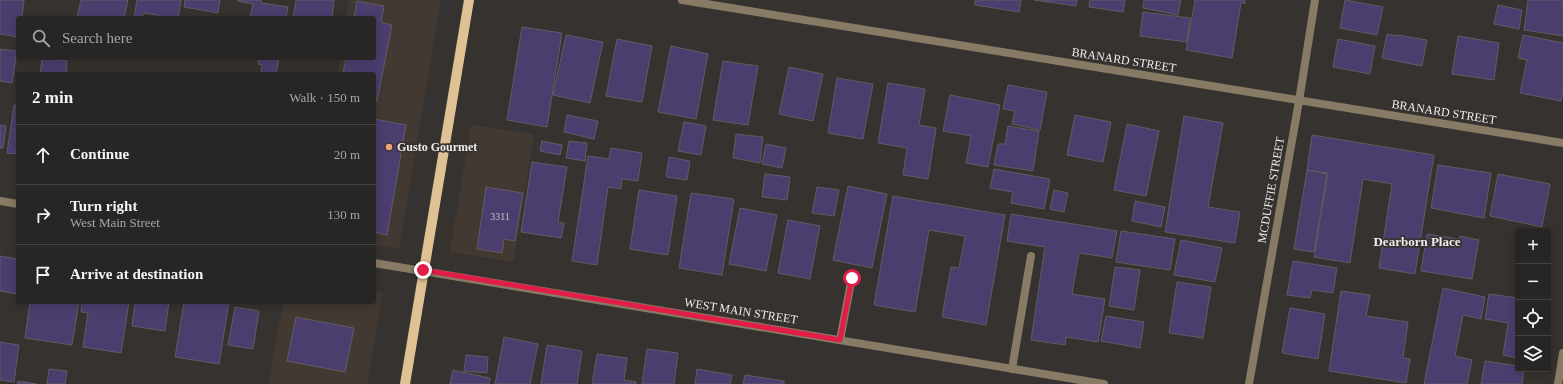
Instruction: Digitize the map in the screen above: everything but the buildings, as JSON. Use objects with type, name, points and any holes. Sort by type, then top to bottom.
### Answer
[{"type":"main road","points":[[405,384],[469,0]]},
{"type":"street","name":"BRANARD STREET","points":[[682,0],[1563,143]]},
{"type":"street","name":"MCDUFFIE STREET","points":[[1249,384],[1315,0]]},
{"type":"street","points":[[0,201],[16,204]]},
{"type":"street","points":[[1012,369],[1031,256]]},
{"type":"street","name":"WEST MAIN STREET","points":[[376,263],[1104,384]]},
{"type":"street","points":[[840,340],[852,278]]},
{"type":"street","points":[[1558,384],[1563,353]]},
{"type":"shaded area","points":[[349,0],[441,0],[399,249],[376,245],[376,72],[338,72],[340,60],[376,60],[376,16],[346,16]]},
{"type":"shaded area","points":[[471,125],[534,134],[514,262],[450,252]]},
{"type":"shaded area","points":[[376,291],[383,293],[367,384],[268,384],[283,304],[376,304]]},
{"type":"place","name":"Gusto Gourmet","points":[[389,147]]},
{"type":"district","name":"Dearborn Place","points":[[1417,241]]},
{"type":"route","points":[[423,270],[840,340],[852,278]]}]
